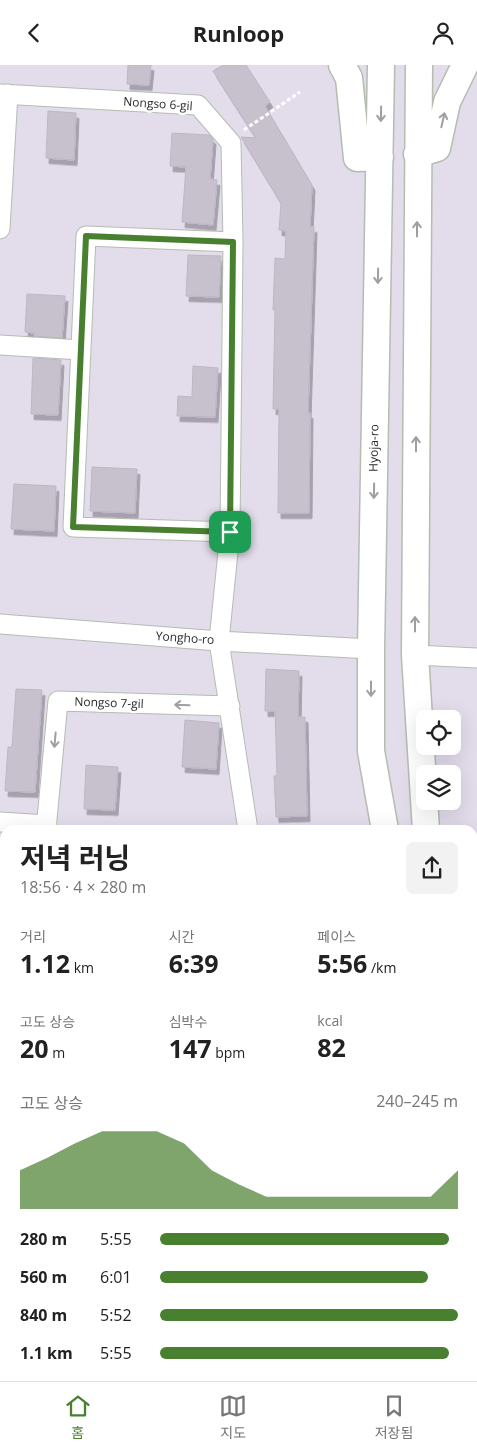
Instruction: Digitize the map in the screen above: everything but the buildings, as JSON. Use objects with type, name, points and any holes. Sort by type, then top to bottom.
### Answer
[{"type":"street","points":[[342,65],[349,78],[357,157],[380,157]]},
{"type":"street","name":"Hyoja-ro","points":[[381,65],[371,649],[372,751],[384,825]]},
{"type":"street","points":[[419,65],[415,655],[426,825]]},
{"type":"street","points":[[418,155],[436,148],[447,101],[465,65]]},
{"type":"street","points":[[0,229],[4,94]]},
{"type":"street","name":"Nongso 6-gil","points":[[4,94],[198,105],[229,140]]},
{"type":"street","points":[[229,140],[231,143],[233,242],[230,532],[219,641],[247,825]]},
{"type":"street","points":[[230,532],[73,527],[86,236],[233,242]]},
{"type":"street","points":[[0,345],[81,350]]},
{"type":"street","name":"Yongho-ro","points":[[0,624],[219,641],[371,649]]},
{"type":"street","points":[[415,655],[477,658]]},
{"type":"street","name":"Nongso 7-gil","points":[[47,825],[58,701],[230,706]]},
{"type":"street","points":[[0,822],[28,825]]},
{"type":"path","points":[[229,140],[300,92]]},
{"type":"route","points":[[86,236],[233,242],[230,532],[73,527],[86,236]]}]
